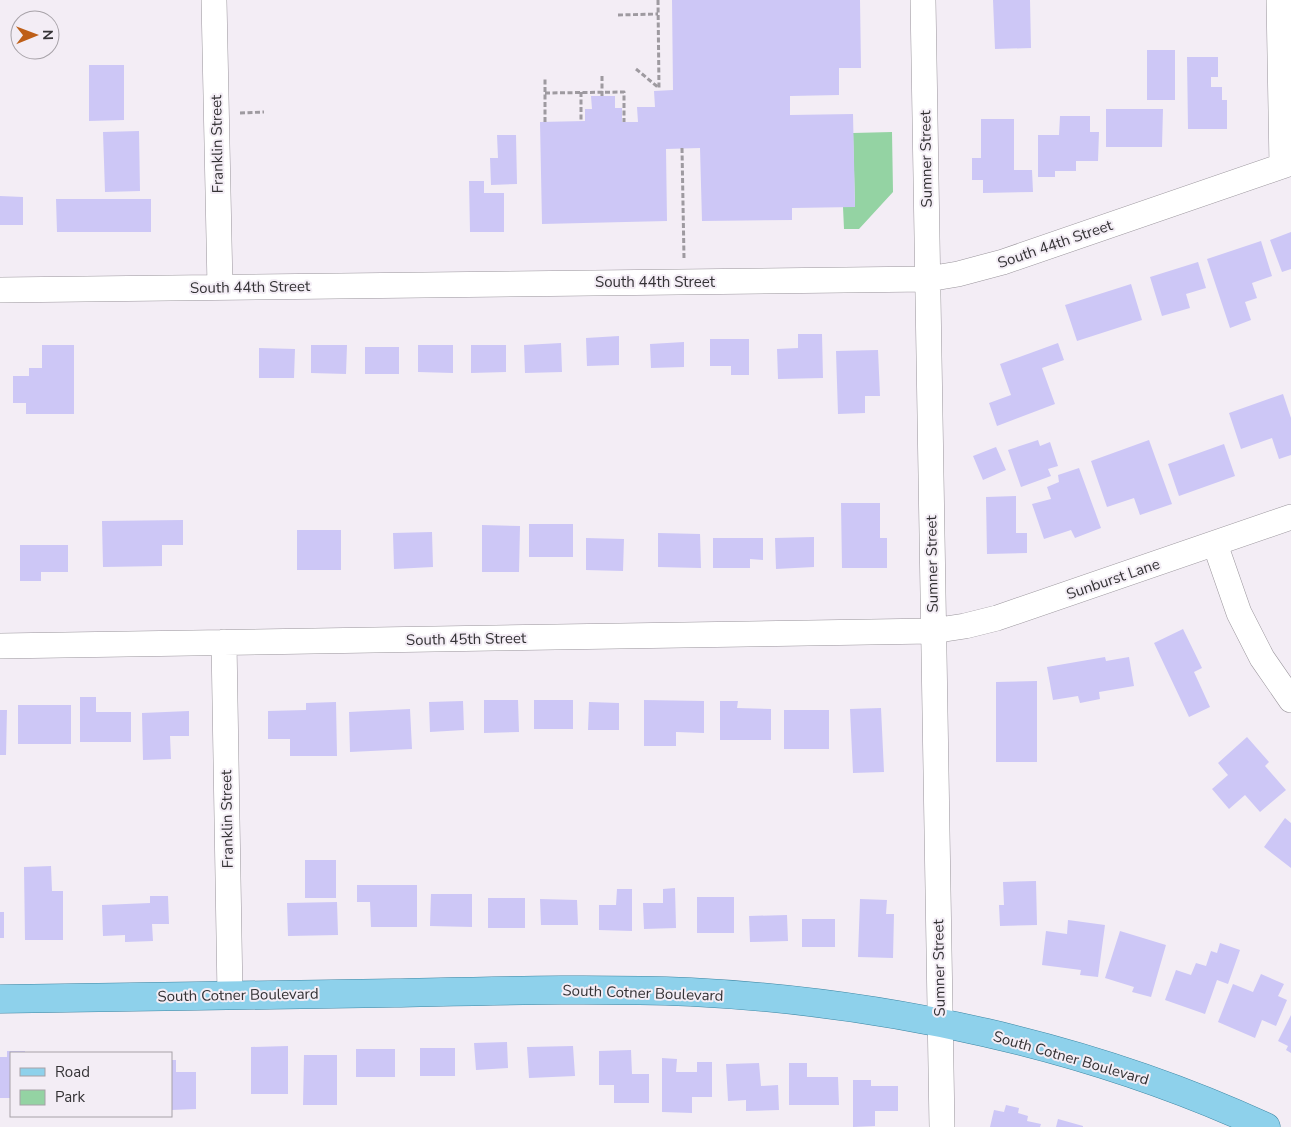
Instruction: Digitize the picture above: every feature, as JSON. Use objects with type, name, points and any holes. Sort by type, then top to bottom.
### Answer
[{"type":"main road","name":"South Cotner Boulevard","points":[[0,999],[582,990],[672,992],[794,1001],[852,1008],[940,1024],[1068,1053],[1167,1085],[1266,1127]]},
{"type":"street","name":"Franklin Street","points":[[214,0],[220,287]]},
{"type":"street","name":"Sumner Street","points":[[923,0],[932,631],[942,1127]]},
{"type":"street","points":[[1279,0],[1286,165]]},
{"type":"street","name":"South 44th Street","points":[[0,290],[928,279],[958,274],[1003,262],[1286,165]]},
{"type":"street","name":"Sunburst Lane","points":[[932,631],[965,626],[997,618],[1291,517]]},
{"type":"street","points":[[1214,544],[1239,613],[1262,658],[1291,700]]},
{"type":"street","name":"South 45th Street","points":[[0,646],[932,631]]},
{"type":"street","name":"Franklin Street","points":[[224,642],[230,995]]},
{"type":"path","points":[[636,69],[659,89],[658,0]]},
{"type":"path","points":[[618,15],[658,14]]},
{"type":"path","points":[[602,75],[602,94]]},
{"type":"path","points":[[545,77],[545,122]]},
{"type":"path","points":[[581,92],[581,121]]},
{"type":"path","points":[[545,93],[581,92],[602,94],[624,92],[624,122]]},
{"type":"path","points":[[239,113],[264,112]]},
{"type":"path","points":[[682,148],[684,256]]},
{"type":"green space","points":[[892,132],[893,192],[859,229],[844,229],[843,207],[855,207],[853,133]]},
{"type":"building","points":[[672,0],[860,0],[861,68],[839,68],[839,95],[790,96],[790,115],[853,114],[855,207],[792,208],[792,220],[702,221],[700,148],[666,149],[667,221],[542,224],[540,122],[585,121],[585,109],[592,109],[591,96],[615,96],[615,108],[622,108],[622,122],[638,122],[637,107],[655,107],[654,91],[673,90]]},
{"type":"building","points":[[993,0],[1030,0],[1031,48],[995,49]]},
{"type":"building","points":[[1147,50],[1175,50],[1175,100],[1147,100]]},
{"type":"building","points":[[1187,57],[1218,57],[1218,77],[1211,77],[1211,87],[1222,87],[1222,100],[1227,100],[1227,129],[1188,129]]},
{"type":"building","points":[[89,65],[124,65],[124,120],[89,121]]},
{"type":"building","points":[[1106,109],[1163,109],[1162,147],[1106,147]]},
{"type":"building","points":[[1060,116],[1090,116],[1090,132],[1099,132],[1098,161],[1076,161],[1076,171],[1055,171],[1055,177],[1038,177],[1038,135],[1059,135]]},
{"type":"building","points":[[981,119],[1014,119],[1014,170],[1032,170],[1033,192],[983,193],[983,180],[972,180],[972,158],[981,158]]},
{"type":"building","points":[[139,131],[140,191],[105,192],[103,132]]},
{"type":"building","points":[[497,135],[516,135],[517,184],[491,185],[490,158],[498,158]]},
{"type":"building","points":[[469,181],[484,181],[484,193],[504,193],[504,232],[470,232]]},
{"type":"building","points":[[0,196],[23,197],[23,225],[0,225]]},
{"type":"building","points":[[56,199],[151,199],[151,232],[57,232]]},
{"type":"building","points":[[1291,232],[1291,269],[1282,272],[1270,240]]},
{"type":"building","points":[[1261,241],[1272,276],[1252,283],[1257,298],[1245,302],[1251,320],[1230,328],[1207,259]]},
{"type":"building","points":[[1198,262],[1206,288],[1186,294],[1190,308],[1162,316],[1150,277]]},
{"type":"building","points":[[1131,284],[1142,320],[1077,341],[1065,305]]},
{"type":"building","points":[[798,334],[822,334],[823,378],[778,379],[777,349],[798,348]]},
{"type":"building","points":[[619,336],[619,365],[587,366],[586,338]]},
{"type":"building","points":[[710,339],[749,339],[749,375],[731,375],[731,366],[710,366]]},
{"type":"building","points":[[684,342],[684,367],[651,368],[650,344]]},
{"type":"building","points":[[561,343],[562,372],[525,373],[524,345]]},
{"type":"building","points":[[1058,343],[1064,360],[1042,368],[1055,404],[997,426],[989,403],[1011,395],[1000,364]]},
{"type":"building","points":[[42,345],[74,345],[74,414],[26,414],[26,403],[13,403],[13,376],[29,376],[29,368],[42,368]]},
{"type":"building","points":[[311,345],[347,345],[346,374],[311,373]]},
{"type":"building","points":[[418,345],[453,345],[453,373],[418,372]]},
{"type":"building","points":[[471,345],[506,345],[506,372],[471,373]]},
{"type":"building","points":[[365,347],[399,347],[399,374],[365,374]]},
{"type":"building","points":[[259,348],[295,349],[294,378],[259,378]]},
{"type":"building","points":[[878,350],[880,396],[865,396],[865,413],[838,414],[836,351]]},
{"type":"building","points":[[1283,394],[1291,418],[1291,455],[1279,459],[1272,438],[1241,449],[1229,413]]},
{"type":"building","points":[[1038,440],[1040,446],[1050,442],[1058,466],[1048,469],[1051,476],[1021,487],[1008,450]]},
{"type":"building","points":[[1149,440],[1172,504],[1140,515],[1134,498],[1107,507],[1091,461]]},
{"type":"building","points":[[1224,444],[1235,476],[1179,496],[1168,464]]},
{"type":"building","points":[[996,447],[1006,470],[983,480],[973,456]]},
{"type":"building","points":[[1079,468],[1101,528],[1075,538],[1071,530],[1044,539],[1032,504],[1051,499],[1047,487],[1059,482],[1058,475]]},
{"type":"building","points":[[1016,496],[1016,533],[1027,533],[1027,553],[987,554],[986,497]]},
{"type":"building","points":[[841,503],[880,503],[880,538],[887,538],[887,568],[842,568]]},
{"type":"building","points":[[183,520],[183,545],[162,545],[162,566],[103,567],[102,521]]},
{"type":"building","points":[[529,524],[573,524],[573,557],[529,557]]},
{"type":"building","points":[[482,525],[520,526],[519,572],[482,572]]},
{"type":"building","points":[[297,530],[341,530],[341,570],[297,570]]},
{"type":"building","points":[[432,532],[433,567],[394,569],[393,533]]},
{"type":"building","points":[[658,533],[700,534],[701,568],[658,567]]},
{"type":"building","points":[[814,537],[814,567],[776,569],[775,538]]},
{"type":"building","points":[[586,538],[624,539],[623,571],[586,570]]},
{"type":"building","points":[[713,538],[763,538],[763,560],[750,559],[750,568],[713,568]]},
{"type":"building","points":[[20,545],[68,545],[68,572],[41,572],[41,581],[20,581]]},
{"type":"building","points":[[1183,629],[1202,668],[1194,672],[1210,707],[1189,717],[1154,643]]},
{"type":"building","points":[[1105,657],[1106,661],[1129,657],[1134,686],[1099,692],[1100,699],[1080,703],[1078,696],[1053,700],[1047,667]]},
{"type":"building","points":[[1037,681],[1037,762],[996,762],[996,682]]},
{"type":"building","points":[[80,697],[96,697],[96,712],[131,712],[131,742],[80,742]]},
{"type":"building","points":[[484,700],[518,700],[519,732],[484,733]]},
{"type":"building","points":[[534,700],[573,700],[573,729],[534,729]]},
{"type":"building","points":[[644,700],[704,701],[704,733],[676,732],[676,746],[644,746]]},
{"type":"building","points":[[463,701],[464,730],[430,732],[429,702]]},
{"type":"building","points":[[720,701],[738,701],[737,708],[771,709],[771,740],[720,740]]},
{"type":"building","points":[[336,702],[337,756],[290,756],[290,739],[268,739],[268,711],[306,710],[306,703]]},
{"type":"building","points":[[589,702],[619,703],[619,730],[588,730]]},
{"type":"building","points":[[18,705],[71,705],[71,744],[18,744]]},
{"type":"building","points":[[881,708],[884,772],[853,773],[850,709]]},
{"type":"building","points":[[410,709],[412,749],[350,752],[349,712]]},
{"type":"building","points":[[0,710],[7,710],[6,755],[0,755]]},
{"type":"building","points":[[784,710],[829,710],[829,749],[784,749]]},
{"type":"building","points":[[189,711],[189,736],[170,736],[171,759],[143,760],[142,713]]},
{"type":"building","points":[[1247,737],[1269,762],[1265,766],[1286,790],[1260,812],[1245,795],[1229,809],[1212,789],[1228,775],[1218,763]]},
{"type":"building","points":[[1285,818],[1291,823],[1291,868],[1264,847]]},
{"type":"building","points":[[305,860],[336,860],[336,898],[305,898]]},
{"type":"building","points":[[51,866],[52,891],[63,891],[63,940],[25,940],[24,867]]},
{"type":"building","points":[[1036,881],[1037,925],[1000,926],[999,905],[1004,905],[1003,882]]},
{"type":"building","points":[[357,885],[417,885],[417,927],[371,927],[370,902],[357,902]]},
{"type":"building","points":[[675,888],[676,928],[644,929],[643,903],[663,903],[663,889]]},
{"type":"building","points":[[617,889],[632,889],[632,931],[599,930],[599,905],[616,905]]},
{"type":"building","points":[[431,894],[472,894],[472,927],[430,926]]},
{"type":"building","points":[[150,896],[168,896],[169,924],[152,924],[153,941],[125,942],[125,935],[103,936],[102,905],[150,903]]},
{"type":"building","points":[[697,897],[734,897],[734,933],[697,933]]},
{"type":"building","points":[[488,898],[525,898],[525,928],[488,928]]},
{"type":"building","points":[[540,899],[577,900],[578,925],[541,925]]},
{"type":"building","points":[[860,899],[887,900],[886,914],[894,914],[893,958],[858,957]]},
{"type":"building","points":[[337,902],[338,935],[288,936],[287,903]]},
{"type":"building","points":[[0,912],[4,912],[4,938],[0,938]]},
{"type":"building","points":[[787,915],[788,941],[750,942],[749,916]]},
{"type":"building","points":[[802,919],[835,919],[835,947],[802,947]]},
{"type":"building","points":[[1068,920],[1105,925],[1098,977],[1080,975],[1081,970],[1042,965],[1046,931],[1067,934]]},
{"type":"building","points":[[1120,931],[1166,945],[1151,997],[1132,992],[1134,987],[1105,978]]},
{"type":"building","points":[[1220,943],[1240,950],[1228,984],[1217,980],[1205,1014],[1165,1000],[1176,970],[1191,975],[1196,963],[1206,966],[1211,951],[1217,953]]},
{"type":"building","points":[[1261,974],[1284,984],[1278,996],[1287,1000],[1276,1026],[1262,1020],[1255,1038],[1218,1022],[1233,984],[1253,992]]},
{"type":"building","points":[[1291,1015],[1291,1053],[1286,1050],[1288,1046],[1278,1041]]},
{"type":"building","points":[[507,1042],[508,1068],[476,1070],[474,1043]]},
{"type":"building","points":[[288,1046],[288,1094],[251,1094],[251,1047]]},
{"type":"building","points":[[573,1046],[575,1076],[529,1078],[527,1047]]},
{"type":"building","points":[[420,1048],[455,1048],[455,1076],[420,1076]]},
{"type":"building","points":[[356,1049],[395,1049],[395,1077],[356,1077]]},
{"type":"building","points":[[631,1050],[632,1074],[649,1074],[649,1103],[614,1103],[614,1085],[599,1085],[599,1051]]},
{"type":"building","points":[[7,1051],[25,1051],[10,1052],[10,1098],[0,1098],[0,1057],[7,1057]]},
{"type":"building","points":[[304,1055],[337,1055],[337,1105],[303,1105]]},
{"type":"building","points":[[662,1058],[677,1059],[676,1072],[697,1072],[697,1062],[712,1062],[712,1097],[692,1097],[692,1113],[662,1112]]},
{"type":"building","points":[[172,1060],[176,1060],[176,1072],[196,1072],[196,1109],[172,1110]]},
{"type":"building","points":[[759,1063],[761,1086],[778,1085],[779,1110],[746,1111],[746,1100],[728,1101],[726,1064]]},
{"type":"building","points":[[789,1063],[807,1063],[807,1077],[838,1077],[839,1105],[789,1105]]},
{"type":"building","points":[[853,1080],[871,1080],[871,1086],[898,1086],[898,1111],[875,1111],[875,1126],[853,1127]]},
{"type":"building","points":[[1006,1105],[1019,1108],[1018,1113],[1028,1116],[1027,1121],[1041,1124],[1040,1127],[990,1127],[994,1110],[1004,1112]]},
{"type":"building","points":[[1058,1119],[1083,1126],[1083,1127],[1056,1127]]}]
